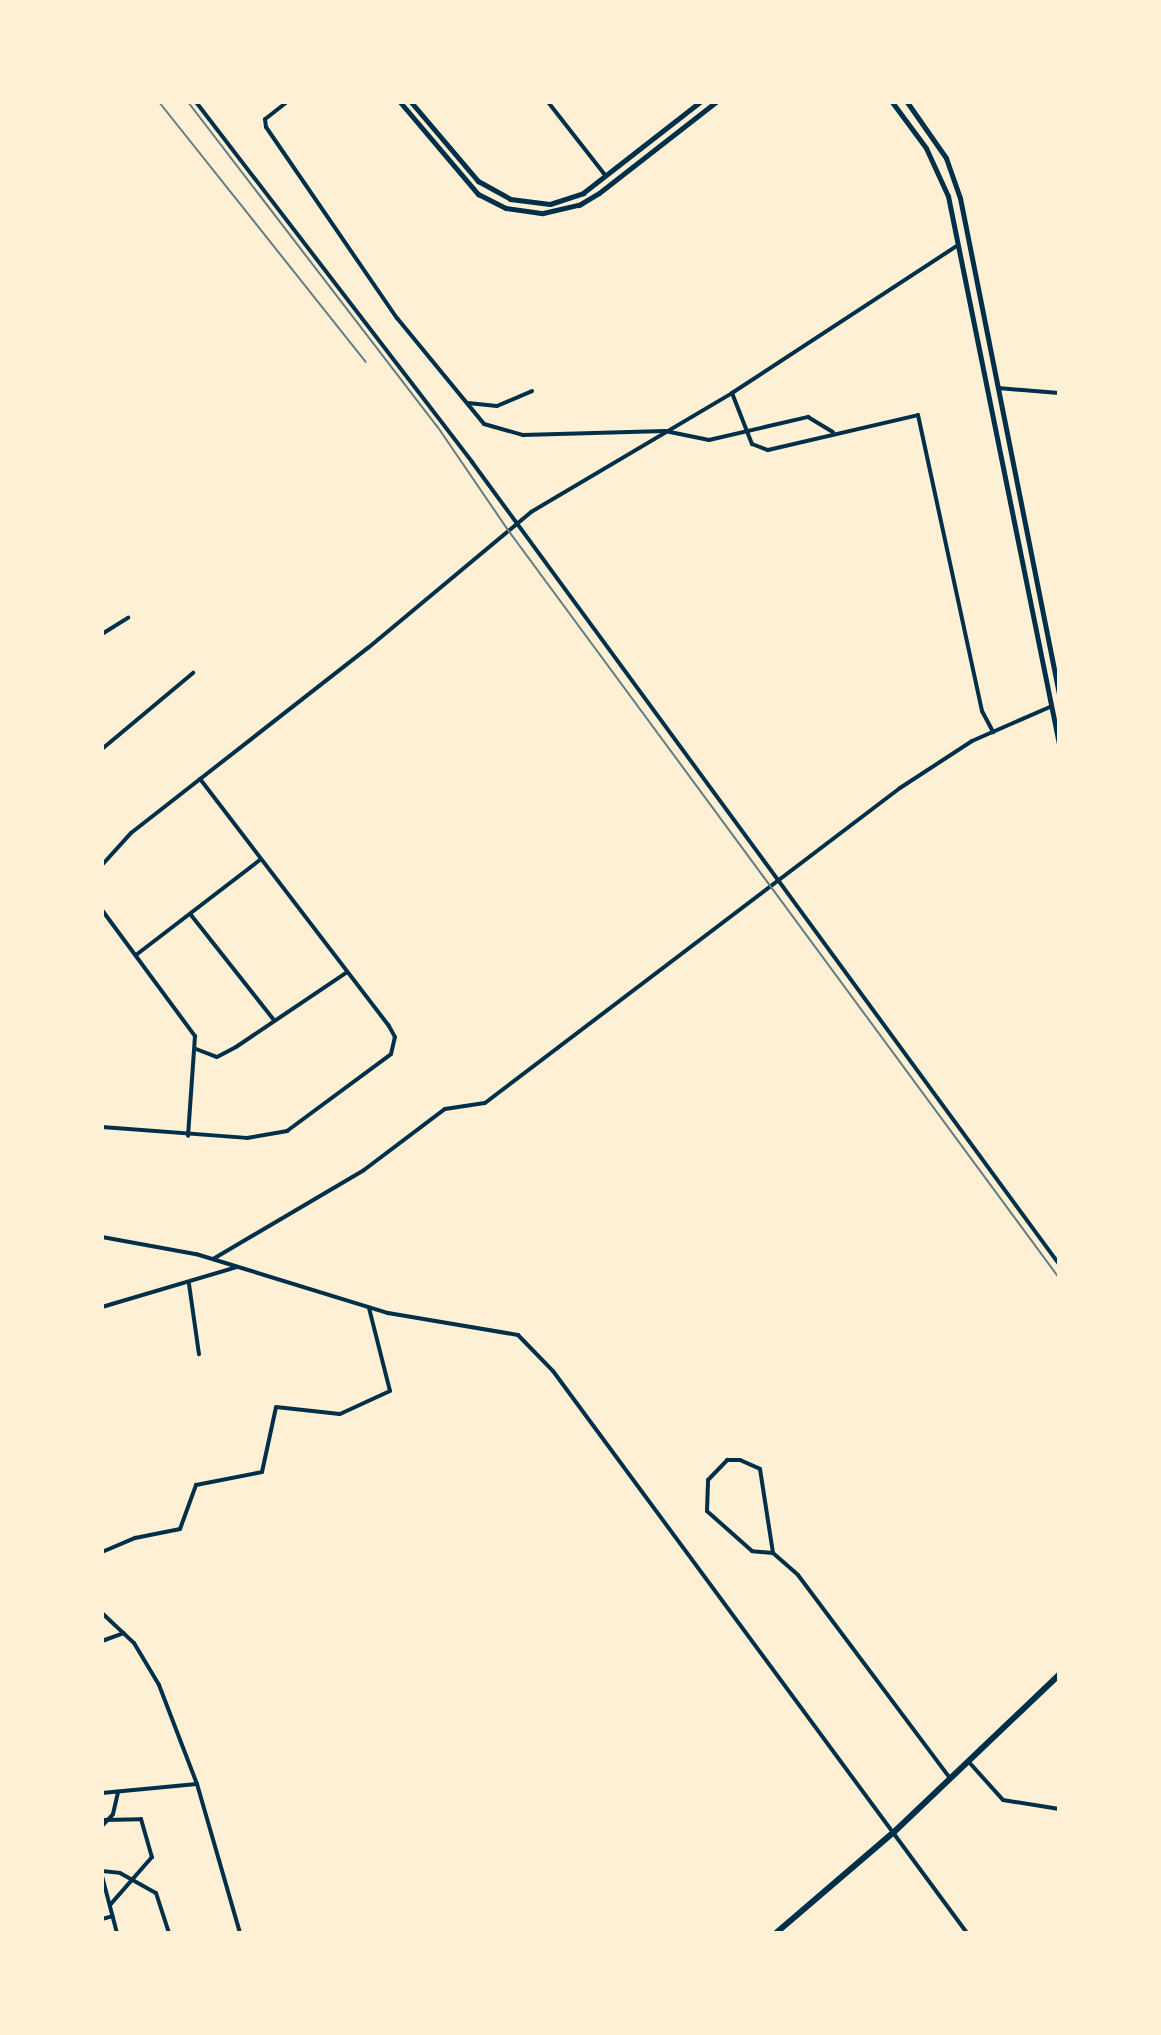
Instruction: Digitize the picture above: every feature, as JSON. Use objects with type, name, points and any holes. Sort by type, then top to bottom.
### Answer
[{"type":"main road","points":[[400,102],[463,182],[493,203],[524,212],[559,211],[599,193],[716,102]]},
{"type":"main road","points":[[411,102],[452,154],[493,191],[532,203],[568,200],[700,102]]},
{"type":"main road","points":[[892,102],[943,179],[1059,744]]},
{"type":"main road","points":[[907,102],[954,177],[1059,694]]},
{"type":"main road","points":[[444,159],[452,154]]},
{"type":"main road","points":[[776,1933],[894,1832],[1059,1675]]},
{"type":"street","points":[[196,102],[518,522],[1059,1264]]},
{"type":"street","points":[[287,102],[265,119],[266,127],[397,318],[465,402],[490,427],[523,435],[665,431],[709,440],[808,417],[833,432]]},
{"type":"street","points":[[548,102],[605,175]]},
{"type":"street","points":[[102,865],[131,833],[518,522],[732,393],[958,245]]},
{"type":"street","points":[[998,388],[1059,393]]},
{"type":"street","points":[[465,402],[497,406],[532,391]]},
{"type":"street","points":[[732,393],[752,444],[768,450],[914,414],[919,418],[982,711],[993,732]]},
{"type":"street","points":[[102,634],[128,618]]},
{"type":"street","points":[[102,749],[193,673]]},
{"type":"street","points":[[213,1259],[352,1177],[445,1109],[485,1103],[900,788],[993,732],[1050,707]]},
{"type":"street","points":[[102,1091],[102,1124],[188,1136],[247,1138],[287,1131],[391,1054],[395,1037],[389,1026],[200,779]]},
{"type":"street","points":[[136,955],[260,860]]},
{"type":"street","points":[[102,910],[185,1019],[196,1049],[188,1136]]},
{"type":"street","points":[[191,915],[274,1020]]},
{"type":"street","points":[[196,1049],[217,1057],[347,972]]},
{"type":"street","points":[[102,1237],[213,1259],[369,1308],[429,1322],[507,1330],[545,1362],[967,1933]]},
{"type":"street","points":[[102,1307],[189,1284],[238,1266]]},
{"type":"street","points":[[189,1284],[199,1354]]},
{"type":"street","points":[[102,1552],[135,1538],[180,1529],[196,1485],[267,1468],[276,1407],[340,1414],[390,1391],[369,1308]]},
{"type":"street","points":[[773,1553],[760,1469],[740,1460],[727,1460],[708,1480],[707,1511],[752,1551],[773,1553],[798,1575],[950,1778]]},
{"type":"street","points":[[102,1613],[124,1633],[159,1685],[197,1784],[240,1933]]},
{"type":"street","points":[[102,1641],[124,1633]]},
{"type":"street","points":[[968,1761],[1003,1800],[1059,1809]]},
{"type":"street","points":[[102,1793],[197,1784]]},
{"type":"street","points":[[104,1822],[118,1792]]},
{"type":"street","points":[[104,1822],[137,1817],[144,1823],[152,1857],[130,1878],[110,1905]]},
{"type":"street","points":[[117,1933],[102,1873],[130,1878],[161,1898],[169,1933]]},
{"type":"street","points":[[102,1919],[113,1916]]},
{"type":"railway","points":[[159,102],[366,362]]},
{"type":"railway","points":[[188,102],[437,426],[508,530],[1059,1278]]}]
